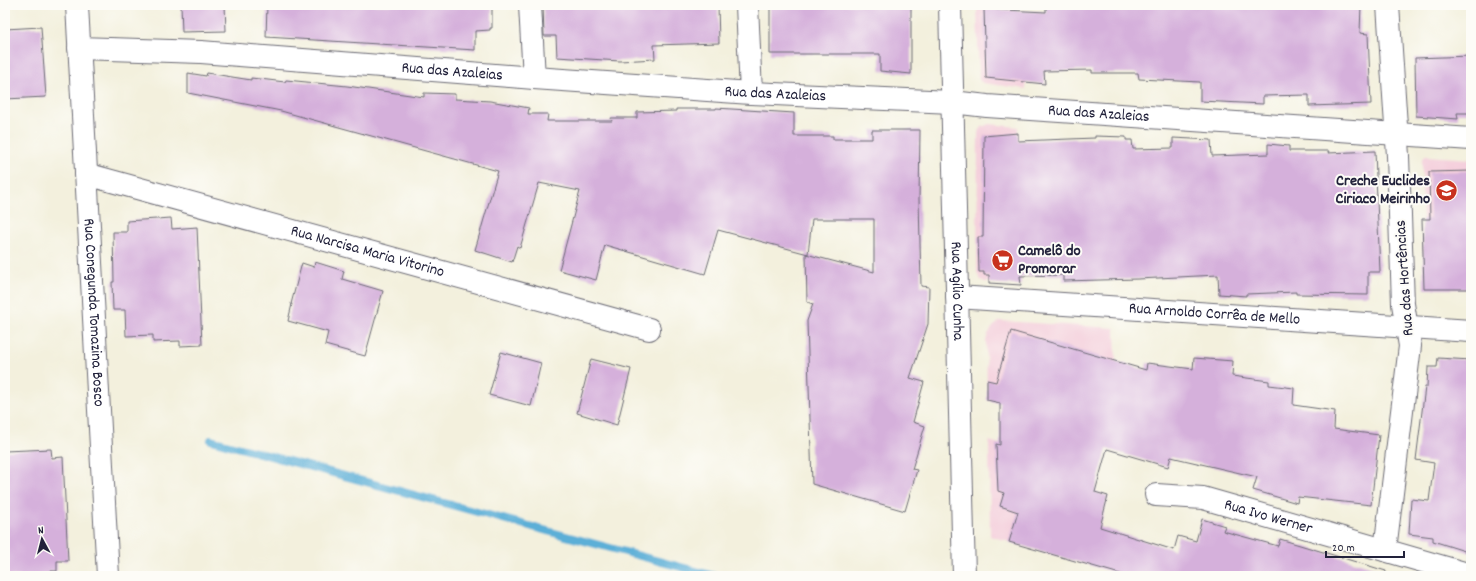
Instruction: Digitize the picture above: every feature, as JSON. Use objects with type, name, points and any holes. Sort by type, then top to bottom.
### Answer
[{"type":"street","name":"Rua Conegunda Tomazina Bosco","points":[[76,5],[108,576]]},
{"type":"street","points":[[530,5],[534,78]]},
{"type":"street","points":[[746,5],[751,93]]},
{"type":"street","name":"Rua Agílio Cunha","points":[[950,5],[964,576]]},
{"type":"street","name":"Rua das Hortências","points":[[1385,550],[1410,346],[1403,304],[1396,134],[1388,5]]},
{"type":"street","name":"Rua das Azaleias","points":[[79,48],[201,52],[751,93],[952,102],[987,106],[1471,138]]},
{"type":"street","name":"Rua Narcisa Maria Vitorino","points":[[86,174],[649,329]]},
{"type":"street","name":"Rua Arnoldo Corrêa de Mello","points":[[957,297],[1471,331]]},
{"type":"street","name":"Rua Ivo Werner","points":[[1156,495],[1203,498],[1471,575]]},
{"type":"shaded area","points":[[977,5],[988,5],[988,9],[1025,11],[1026,89],[983,83],[979,80]]},
{"type":"shaded area","points":[[989,124],[1018,127],[1021,285],[985,282],[981,280],[977,273],[978,133],[982,127]]},
{"type":"shaded area","name":"Creche Euclides Ciriaco Meirinho","points":[[1426,156],[1471,159],[1471,237],[1423,234],[1422,159]]},
{"type":"shaded area","points":[[1000,321],[1115,328],[1117,402],[987,393],[986,341],[988,334]]},
{"type":"shaded area","points":[[989,441],[1062,461],[1044,552],[990,536]]},
{"type":"building","points":[[181,5],[225,5],[226,31],[182,32]]},
{"type":"building","points":[[267,5],[492,5],[492,28],[490,28],[490,30],[475,31],[475,50],[266,37]]},
{"type":"building","points":[[543,5],[718,5],[719,43],[654,45],[655,59],[620,61],[557,57],[556,36],[544,36]]},
{"type":"building","points":[[770,5],[911,5],[911,74],[880,71],[880,54],[770,54]]},
{"type":"building","points":[[1046,5],[1361,5],[1360,33],[1368,34],[1371,104],[1309,106],[1309,95],[1263,96],[1263,104],[1200,101],[1200,82],[1139,79],[1138,73],[1092,73],[1092,70],[1044,71],[1045,84],[986,78],[984,9],[1046,12]]},
{"type":"building","points":[[41,27],[46,97],[5,99],[5,29]]},
{"type":"building","points":[[1471,56],[1471,113],[1457,113],[1458,119],[1416,116],[1415,58]]},
{"type":"building","points":[[188,73],[206,76],[207,73],[251,80],[251,78],[285,82],[286,80],[347,86],[424,97],[424,93],[455,94],[455,99],[490,101],[529,108],[528,114],[548,114],[547,121],[612,121],[611,118],[637,118],[637,112],[716,108],[794,113],[794,136],[833,136],[833,139],[872,139],[872,130],[920,130],[919,199],[921,286],[929,287],[928,324],[910,378],[924,382],[913,422],[925,426],[912,469],[917,470],[905,511],[812,484],[807,321],[813,304],[807,302],[806,254],[874,272],[874,219],[812,219],[808,254],[718,230],[705,274],[605,245],[596,280],[559,270],[580,191],[539,183],[520,248],[517,246],[512,262],[475,250],[498,171],[281,111],[188,93]]},
{"type":"building","points":[[1018,133],[1018,141],[1095,138],[1095,136],[1126,137],[1126,140],[1132,140],[1133,149],[1173,148],[1173,138],[1211,140],[1212,156],[1268,154],[1268,144],[1289,146],[1289,151],[1329,151],[1328,153],[1375,151],[1380,272],[1368,272],[1368,295],[1296,294],[1296,292],[1246,294],[1246,296],[1219,294],[1218,275],[1063,281],[1063,275],[1020,276],[1021,285],[989,283],[989,275],[984,275],[984,272],[979,272],[978,237],[983,237],[984,136]]},
{"type":"building","points":[[1471,171],[1471,289],[1424,289],[1422,219],[1430,219],[1429,172]]},
{"type":"building","points":[[171,218],[172,229],[197,227],[202,345],[180,346],[180,341],[153,342],[153,335],[126,336],[125,310],[113,310],[113,232],[127,232],[127,221]]},
{"type":"building","points":[[315,262],[344,271],[342,279],[383,291],[365,356],[325,345],[328,332],[288,321],[302,263],[314,267]]},
{"type":"building","points":[[1011,331],[1146,370],[1147,363],[1193,369],[1194,358],[1233,361],[1232,376],[1269,381],[1269,385],[1294,388],[1293,405],[1335,411],[1334,429],[1379,435],[1371,505],[1298,497],[1297,503],[1253,490],[1257,477],[1171,457],[1168,467],[1107,449],[1095,492],[1108,496],[1100,527],[1174,550],[1178,536],[1196,541],[1202,519],[1225,526],[1223,531],[1278,546],[1280,539],[1386,571],[1385,576],[1127,576],[1009,542],[1018,512],[1000,506],[1004,493],[998,491],[996,444],[1000,445],[1000,403],[987,400],[987,380],[996,382]]},
{"type":"building","points":[[501,352],[541,363],[531,406],[489,395]]},
{"type":"building","points":[[1438,358],[1471,360],[1471,553],[1433,541],[1433,537],[1409,534],[1411,499],[1429,501],[1434,463],[1416,460],[1425,387],[1427,387],[1428,367],[1437,367]]},
{"type":"building","points":[[591,359],[631,369],[617,425],[577,413]]},
{"type":"building","points":[[51,449],[52,458],[63,457],[68,561],[57,561],[57,571],[50,571],[50,576],[6,576],[5,451]]},
{"type":"waterway","points":[[211,440],[714,576]]},
{"type":"place","name":"Creche Euclides Ciriaco Meirinho","points":[[1446,190]]},
{"type":"place","name":"Camelô do Promorar","points":[[1002,260]]}]
